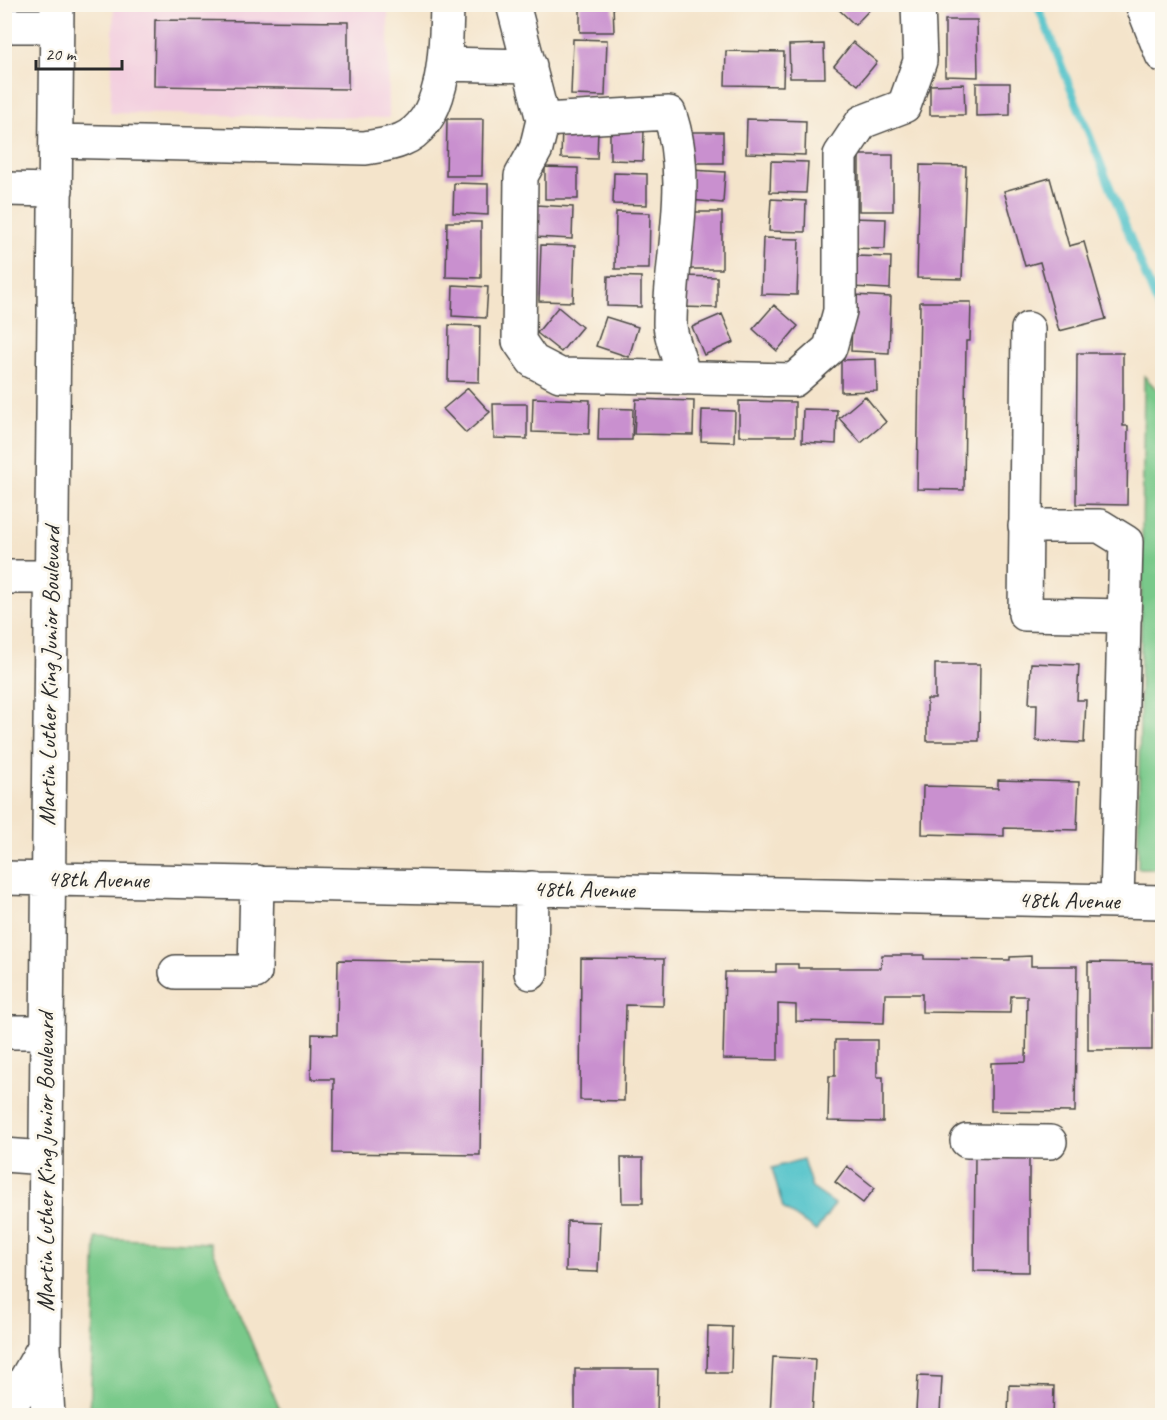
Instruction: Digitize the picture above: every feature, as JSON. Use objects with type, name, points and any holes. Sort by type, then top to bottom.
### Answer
[{"type":"main road","points":[[56,141],[365,148],[403,140],[418,128],[435,102],[445,64],[447,4]]},
{"type":"main road","points":[[513,4],[543,120],[536,149],[521,176],[519,341],[533,361],[560,375],[794,380],[830,348],[840,311],[840,155],[862,122],[904,106],[920,61],[918,4]]},
{"type":"main road","points":[[1142,4],[1162,55]]},
{"type":"main road","points":[[4,26],[57,15]]},
{"type":"main road","name":"Martin Luther King Junior Boulevard","points":[[48,1416],[44,1347],[46,877],[57,15]]},
{"type":"main road","points":[[445,64],[530,66]]},
{"type":"main road","points":[[543,120],[669,113],[677,134],[679,219],[670,327],[684,378]]},
{"type":"main road","points":[[4,189],[56,190]]},
{"type":"main road","points":[[1028,329],[1024,525],[1025,614],[1125,616]]},
{"type":"main road","points":[[1024,525],[1100,526],[1126,542],[1117,901]]},
{"type":"main road","points":[[4,577],[51,577]]},
{"type":"main road","name":"48th Avenue","points":[[4,878],[46,877],[1162,902]]},
{"type":"main road","points":[[176,972],[255,972],[257,882]]},
{"type":"main road","points":[[531,973],[532,888]]},
{"type":"main road","points":[[4,1032],[46,1032]]},
{"type":"main road","points":[[967,1141],[1050,1142]]},
{"type":"main road","points":[[4,1155],[45,1158]]},
{"type":"main road","name":"Martin Luther King Junior Boulevard","points":[[5,1416],[44,1347]]},
{"type":"shaded area","points":[[114,5],[388,5],[389,118],[110,113]]},
{"type":"green space","points":[[1144,376],[1162,395],[1162,869],[1138,868]]},
{"type":"green space","points":[[96,1238],[210,1243],[282,1415],[90,1415]]},
{"type":"water","points":[[803,1159],[812,1188],[835,1204],[816,1231],[783,1208],[772,1168]]},
{"type":"building","points":[[580,4],[613,4],[614,32],[580,32]]},
{"type":"building","points":[[757,4],[790,4],[790,9],[757,7]]},
{"type":"building","points":[[833,4],[875,4],[855,25]]},
{"type":"building","points":[[938,4],[968,4],[968,10],[938,10]]},
{"type":"building","points":[[155,20],[348,22],[348,89],[154,86]]},
{"type":"building","points":[[945,20],[977,20],[978,77],[945,76]]},
{"type":"building","points":[[573,39],[607,40],[605,96],[571,95]]},
{"type":"building","points":[[853,42],[877,62],[858,85],[834,66]]},
{"type":"building","points":[[824,44],[825,78],[790,78],[789,45]]},
{"type":"building","points":[[726,51],[784,52],[783,86],[725,85]]},
{"type":"building","points":[[976,83],[1010,83],[1010,115],[976,116]]},
{"type":"building","points":[[964,84],[965,115],[930,115],[930,85]]},
{"type":"building","points":[[447,119],[483,119],[482,176],[446,176]]},
{"type":"building","points":[[747,119],[806,121],[805,155],[746,153]]},
{"type":"building","points":[[562,127],[598,129],[597,159],[561,158]]},
{"type":"building","points":[[610,129],[644,130],[643,161],[610,160]]},
{"type":"building","points":[[688,132],[723,132],[723,163],[688,163]]},
{"type":"building","points":[[859,155],[893,155],[893,211],[859,211]]},
{"type":"building","points":[[771,161],[808,162],[806,193],[770,192]]},
{"type":"building","points":[[920,165],[966,166],[962,279],[917,278]]},
{"type":"building","points":[[545,167],[578,168],[578,199],[545,199]]},
{"type":"building","points":[[691,170],[725,172],[723,203],[689,200]]},
{"type":"building","points":[[614,173],[647,174],[647,205],[613,204]]},
{"type":"building","points":[[1050,178],[1069,246],[1084,242],[1106,319],[1059,331],[1040,262],[1025,266],[1004,191]]},
{"type":"building","points":[[454,183],[488,184],[488,215],[453,213]]},
{"type":"building","points":[[771,199],[806,201],[805,232],[769,231]]},
{"type":"building","points":[[535,205],[573,207],[572,239],[534,237]]},
{"type":"building","points":[[616,212],[650,213],[649,269],[615,269]]},
{"type":"building","points":[[688,212],[722,212],[722,269],[687,269]]},
{"type":"building","points":[[851,218],[886,219],[885,249],[850,248]]},
{"type":"building","points":[[447,222],[481,222],[481,278],[446,277]]},
{"type":"building","points":[[763,238],[799,239],[797,295],[761,294]]},
{"type":"building","points":[[541,245],[575,246],[573,302],[539,301]]},
{"type":"building","points":[[854,256],[891,257],[890,289],[852,287]]},
{"type":"building","points":[[608,276],[641,277],[641,307],[607,306]]},
{"type":"building","points":[[682,276],[717,277],[717,308],[682,307]]},
{"type":"building","points":[[453,285],[488,287],[486,318],[452,316]]},
{"type":"building","points":[[853,295],[891,297],[889,353],[851,351]]},
{"type":"building","points":[[920,302],[971,302],[970,341],[966,341],[964,490],[917,489]]},
{"type":"building","points":[[774,305],[798,326],[777,351],[753,329]]},
{"type":"building","points":[[558,307],[582,327],[561,352],[537,333]]},
{"type":"building","points":[[722,314],[734,342],[704,355],[692,327]]},
{"type":"building","points":[[606,317],[638,327],[629,357],[596,346]]},
{"type":"building","points":[[449,325],[480,326],[479,382],[448,381]]},
{"type":"building","points":[[1077,353],[1123,353],[1123,426],[1128,426],[1127,505],[1076,504]]},
{"type":"building","points":[[876,359],[877,391],[841,392],[841,360]]},
{"type":"building","points":[[468,388],[490,412],[466,433],[443,409]]},
{"type":"building","points":[[865,396],[886,422],[861,443],[839,418]]},
{"type":"building","points":[[533,398],[590,400],[589,434],[532,432]]},
{"type":"building","points":[[636,399],[694,401],[693,435],[634,434]]},
{"type":"building","points":[[739,401],[795,402],[795,436],[739,436]]},
{"type":"building","points":[[493,404],[527,404],[527,439],[494,438]]},
{"type":"building","points":[[599,408],[633,409],[632,440],[598,440]]},
{"type":"building","points":[[803,409],[837,410],[836,444],[802,442]]},
{"type":"building","points":[[702,410],[735,411],[734,442],[701,441]]},
{"type":"building","points":[[1031,663],[1079,665],[1077,700],[1086,700],[1084,743],[1036,741],[1037,704],[1029,704]]},
{"type":"building","points":[[935,664],[980,664],[979,741],[927,741],[927,699],[935,699]]},
{"type":"building","points":[[998,780],[1079,782],[1077,830],[1004,828],[1004,836],[922,834],[923,786],[998,788]]},
{"type":"building","points":[[882,955],[924,955],[924,959],[1010,960],[1010,957],[1031,956],[1031,966],[1077,966],[1075,1112],[991,1111],[991,1063],[1026,1062],[1027,996],[1011,996],[1010,1013],[922,1012],[922,994],[885,994],[884,1023],[796,1021],[796,1005],[778,1004],[778,1060],[723,1059],[725,972],[776,972],[776,964],[798,964],[798,968],[881,968]]},
{"type":"building","points":[[581,958],[664,959],[663,1006],[626,1005],[624,1101],[580,1100]]},
{"type":"building","points":[[338,960],[483,962],[480,1155],[333,1153],[334,1079],[311,1079],[312,1034],[337,1035]]},
{"type":"building","points":[[1088,962],[1152,963],[1152,1050],[1088,1050]]},
{"type":"building","points":[[1160,963],[1162,963],[1162,1050],[1157,1050]]},
{"type":"building","points":[[835,1040],[877,1040],[877,1077],[883,1077],[883,1122],[828,1121],[829,1076],[835,1076]]},
{"type":"building","points":[[975,1153],[1029,1154],[1029,1272],[974,1271]]},
{"type":"building","points":[[621,1158],[643,1158],[643,1203],[622,1203]]},
{"type":"building","points":[[847,1166],[875,1188],[863,1203],[835,1182]]},
{"type":"building","points":[[567,1221],[600,1222],[598,1272],[566,1271]]},
{"type":"building","points":[[708,1326],[732,1327],[731,1373],[707,1373]]},
{"type":"building","points":[[773,1357],[815,1359],[812,1416],[770,1416]]},
{"type":"building","points":[[575,1369],[658,1369],[657,1415],[575,1416]]},
{"type":"building","points":[[918,1376],[942,1377],[940,1413],[916,1411]]},
{"type":"building","points":[[1009,1385],[1054,1386],[1053,1416],[1008,1416]]},
{"type":"waterway","points":[[1037,4],[1162,317]]}]
